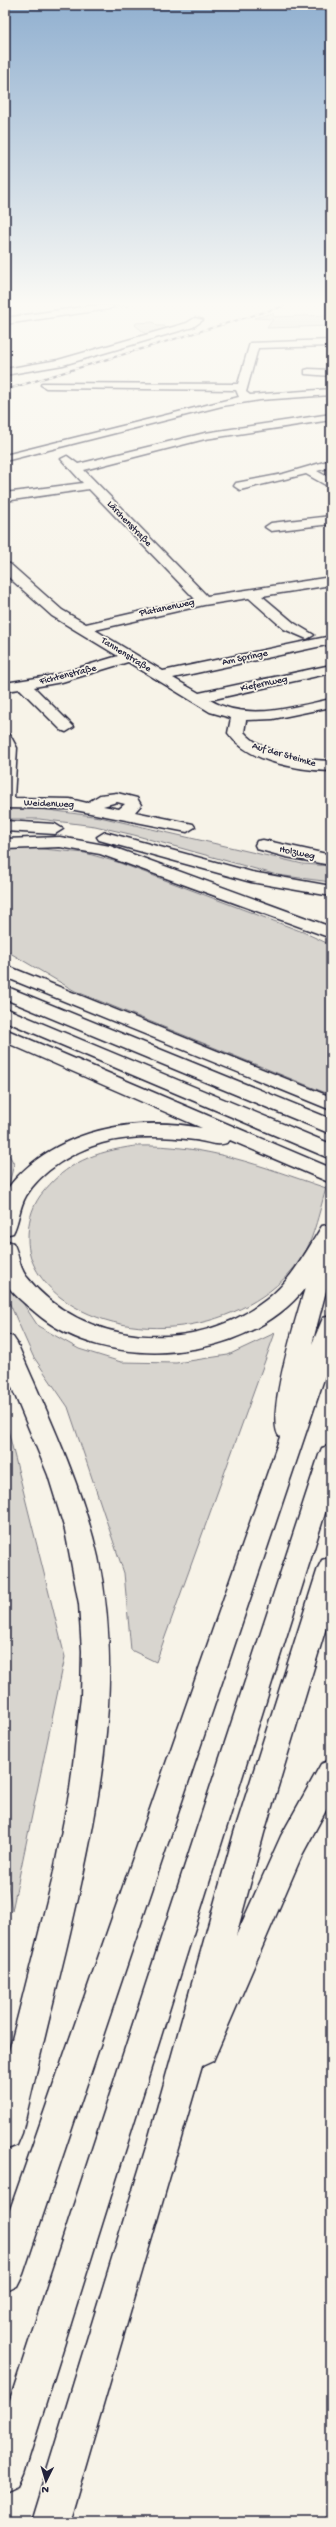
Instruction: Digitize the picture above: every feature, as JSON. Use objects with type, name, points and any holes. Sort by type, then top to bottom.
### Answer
[{"type":"main road","points":[[5,458],[54,447],[141,424]]},
{"type":"main road","points":[[76,468],[205,436],[277,424]]},
{"type":"main road","name":"Lärchenstraße","points":[[54,447],[204,600]]},
{"type":"main road","points":[[240,486],[308,471],[331,463]]},
{"type":"main road","points":[[308,471],[331,484]]},
{"type":"main road","points":[[5,497],[92,486]]},
{"type":"main road","points":[[271,527],[331,520]]},
{"type":"main road","name":"Tannenstraße","points":[[5,567],[44,603],[215,709],[239,716],[259,716],[331,703]]},
{"type":"main road","name":"Platanenweg","points":[[84,629],[204,600],[331,581]]},
{"type":"main road","points":[[251,593],[289,626],[307,635]]},
{"type":"main road","name":"Am Springe","points":[[160,676],[331,640]]},
{"type":"main road","name":"Fichtenstraße","points":[[5,687],[65,677],[130,657]]},
{"type":"main road","name":"Kiefernweg","points":[[197,698],[331,669]]},
{"type":"main road","points":[[24,685],[66,727]]},
{"type":"main road","name":"Auf der Steimke","points":[[239,716],[236,733],[244,744],[262,751],[303,762],[331,766]]},
{"type":"main road","points":[[5,738],[9,748],[6,803]]},
{"type":"main road","name":"Weidenweg","points":[[6,803],[47,803],[93,807],[187,828]]},
{"type":"main road","points":[[5,826],[55,828],[98,835],[251,877],[331,891]]},
{"type":"main road","points":[[5,844],[60,842],[104,850],[331,933]]},
{"type":"main road","name":"Holzweg","points":[[263,845],[286,852],[331,860]]},
{"type":"main road","points":[[5,967],[32,981]]},
{"type":"main road","points":[[5,970],[331,1104]]},
{"type":"main road","points":[[5,992],[331,1127]]},
{"type":"main road","points":[[5,1014],[331,1152]]},
{"type":"main road","points":[[5,1035],[331,1176]]},
{"type":"main road","points":[[5,1228],[13,1201],[22,1186],[40,1167],[70,1149],[104,1137],[138,1131],[168,1130],[201,1134],[266,1148]]},
{"type":"main road","points":[[5,1248],[9,1268],[18,1282],[39,1305],[71,1326],[111,1340],[134,1344],[172,1344],[208,1337],[234,1328],[279,1303],[295,1288],[331,1230]]},
{"type":"main road","points":[[285,1459],[290,1386],[331,1230]]},
{"type":"main road","points":[[5,2274],[331,1324]]},
{"type":"main road","points":[[5,1343],[69,1497],[85,1557],[93,1607],[96,1691],[92,1741],[79,1827],[5,2133]]},
{"type":"main road","points":[[5,2473],[331,1455]]},
{"type":"main road","points":[[50,2522],[164,2144],[250,1833],[331,1568]]},
{"type":"main road","points":[[164,2144],[219,2007],[291,1846],[331,1773]]},
{"type":"shaded area","points":[[34,808],[100,817],[303,864],[331,866],[331,882],[277,875],[134,835],[95,826],[39,819],[5,819],[5,809]]},
{"type":"shaded area","points":[[32,848],[85,853],[117,862],[303,932],[331,945],[331,1095],[75,991],[5,950],[5,850]]},
{"type":"shaded area","points":[[135,1146],[161,1146],[186,1149],[233,1158],[326,1188],[314,1232],[304,1254],[283,1280],[256,1301],[225,1316],[191,1325],[156,1328],[122,1324],[89,1314],[60,1297],[47,1285],[37,1271],[30,1256],[28,1233],[29,1222],[34,1206],[50,1184],[82,1160],[120,1148]]},
{"type":"shaded area","points":[[5,1147],[14,1164],[5,1200]]},
{"type":"shaded area","points":[[5,1276],[38,1326],[79,1349],[121,1362],[176,1363],[228,1355],[275,1333],[156,1662],[131,1650],[124,1573],[68,1407],[33,1356],[5,1293]]},
{"type":"shaded area","points":[[5,1418],[65,1657],[12,1911],[5,1864]]}]
